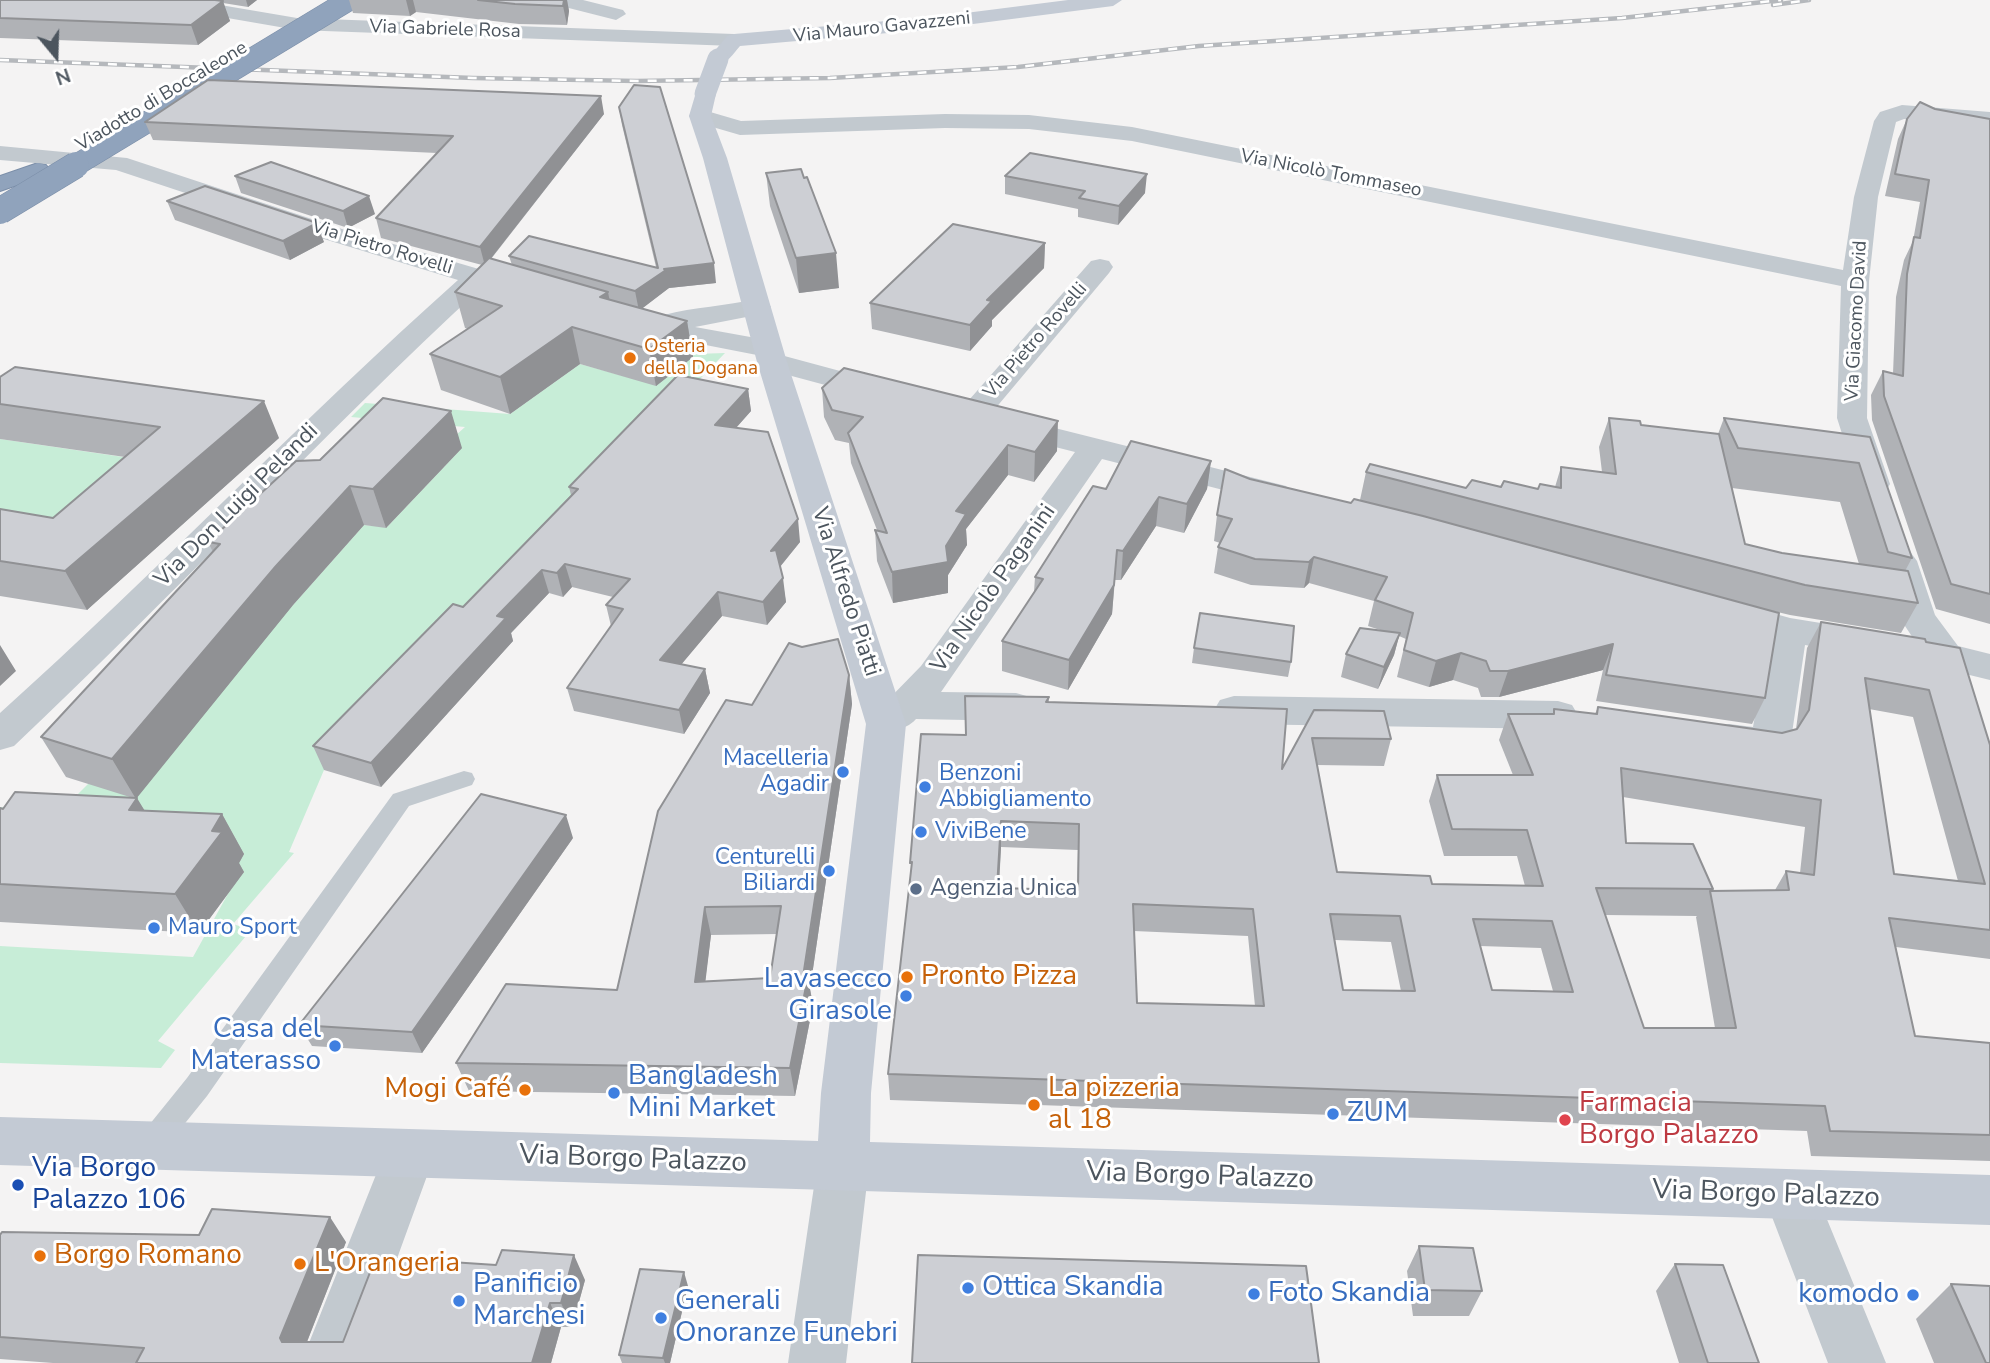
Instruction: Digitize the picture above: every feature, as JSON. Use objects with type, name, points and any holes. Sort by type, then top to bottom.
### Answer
[{"type":"highway","name":"Viadotto di Boccaleone","points":[[0,195],[324,0]]},
{"type":"highway","name":"Viadotto di Boccaleone","points":[[0,211],[70,162],[349,0]]},
{"type":"highway","points":[[0,226],[36,204],[70,162]]},
{"type":"highway","points":[[0,184],[38,170]]},
{"type":"street","name":"Via Gabriele Rosa","points":[[158,0],[298,24],[734,40]]},
{"type":"street","points":[[298,24],[337,0]]},
{"type":"street","points":[[559,0],[616,14]]},
{"type":"street","name":"Via Mauro Gavazzeni","points":[[734,40],[920,24],[1113,0]]},
{"type":"street","points":[[702,105],[718,59],[734,40]]},
{"type":"street","name":"Via Nicolò Tommaseo","points":[[702,105],[740,128],[945,121],[1029,122],[1132,134],[1855,281]]},
{"type":"street","name":"Via Alfredo Piatti","points":[[702,105],[770,355],[898,715],[846,1093],[842,1166]]},
{"type":"street","name":"Via Giacomo David","points":[[1945,656],[1917,617],[1852,418],[1855,281],[1866,197],[1888,117],[1902,113],[1990,120]]},
{"type":"street","name":"Via Nicolò Tommaseo","points":[[715,158],[735,140],[800,128]]},
{"type":"street","name":"Via Pietro Rovelli","points":[[0,153],[70,162],[119,163],[333,234],[540,295]]},
{"type":"street","points":[[0,195],[70,162]]},
{"type":"street","points":[[0,206],[70,162]]},
{"type":"street","name":"Via Pietro Rovelli","points":[[1100,267],[959,412],[1309,501]]},
{"type":"street","name":"Via Don Luigi Pelandi","points":[[0,736],[99,645],[376,369],[477,277]]},
{"type":"street","points":[[757,307],[717,316],[628,321],[725,342],[907,398]]},
{"type":"street","name":"Via Nicolò Paganini","points":[[898,715],[935,675],[1094,448]]},
{"type":"street","points":[[1696,604],[1789,630],[1945,656],[1990,667]]},
{"type":"street","points":[[1691,733],[1762,743],[1771,740],[1789,630]]},
{"type":"street","points":[[898,715],[1047,707]]},
{"type":"street","points":[[1200,709],[1587,717]]},
{"type":"street","name":"Via Borgo Palazzo","points":[[0,1141],[1990,1200]]},
{"type":"street","points":[[330,1363],[409,1154]]},
{"type":"street","points":[[817,1363],[842,1166]]},
{"type":"street","points":[[1791,1196],[1857,1363]]},
{"type":"lane","points":[[150,1146],[197,1087],[401,800],[464,779]]},
{"type":"green space","points":[[725,353],[324,770],[289,852],[294,853],[233,924],[251,930],[158,1041],[175,1050],[161,1068],[0,1063],[0,946],[193,957],[240,872],[0,847],[0,807],[62,810],[88,784],[292,606],[364,525],[387,527],[460,450],[445,445],[465,427],[351,417],[365,403],[510,414],[580,364],[656,385],[695,354]]},
{"type":"green space","points":[[0,439],[178,465],[0,544]]},
{"type":"building","points":[[0,0],[223,1],[191,25],[0,18]]},
{"type":"building","points":[[478,0],[564,0],[563,6]]},
{"type":"building","points":[[208,80],[601,96],[480,247],[376,218],[453,136],[145,122]]},
{"type":"building","points":[[634,85],[660,87],[714,263],[664,269],[666,270],[635,291],[509,256],[529,236],[658,268],[619,107]]},
{"type":"building","points":[[1920,102],[1935,109],[1990,119],[1990,594],[1951,584],[1884,396],[1883,371],[1903,376],[1907,274],[1914,237],[1920,238],[1929,180],[1895,174],[1907,119]]},
{"type":"building","points":[[1030,153],[1147,174],[1119,206],[1079,198],[1085,191],[1005,176]]},
{"type":"building","points":[[271,162],[369,196],[343,211],[235,176]]},
{"type":"building","points":[[801,169],[804,178],[807,177],[836,253],[796,258],[766,173]]},
{"type":"building","points":[[205,186],[317,223],[283,241],[167,201]]},
{"type":"building","points":[[953,224],[1045,243],[987,300],[992,301],[970,325],[870,303]]},
{"type":"building","points":[[489,258],[608,292],[600,297],[687,321],[649,349],[572,327],[500,377],[430,354],[502,306],[455,292]]},
{"type":"building","points":[[15,367],[264,401],[65,571],[0,561],[0,509],[53,518],[160,427],[0,404],[0,377]]},
{"type":"building","points":[[844,368],[1058,421],[1035,452],[1008,445],[956,511],[966,514],[946,546],[948,562],[892,572],[875,530],[887,533],[848,433],[863,417],[832,410],[822,388]]},
{"type":"building","points":[[678,375],[748,389],[715,425],[768,432],[798,519],[771,551],[776,550],[783,578],[763,602],[718,592],[660,660],[705,669],[679,710],[567,688],[623,609],[606,605],[630,579],[565,564],[557,573],[542,570],[497,616],[506,618],[371,763],[313,746],[453,604],[463,607],[578,489],[569,487]]},
{"type":"building","points":[[383,398],[451,411],[373,489],[350,486],[276,566],[112,759],[41,737],[220,544],[208,542],[296,461],[320,460]]},
{"type":"building","points":[[1609,418],[1640,421],[1641,425],[1719,434],[1745,544],[1782,553],[1908,571],[1918,603],[1805,585],[1366,472],[1370,464],[1466,488],[1472,480],[1501,487],[1504,481],[1538,489],[1540,484],[1561,488],[1561,467],[1616,474]]},
{"type":"building","points":[[1724,418],[1870,437],[1912,558],[1888,552],[1859,463],[1738,448]]},
{"type":"building","points":[[1131,441],[1211,461],[1187,504],[1159,497],[1123,551],[1117,550],[1114,585],[1069,660],[1002,641],[1043,579],[1035,577],[1093,486],[1106,489]]},
{"type":"building","points":[[1225,469],[1250,479],[1351,503],[1354,499],[1423,516],[1779,613],[1765,698],[1606,675],[1613,644],[1508,671],[1490,671],[1486,661],[1461,653],[1436,661],[1404,650],[1413,613],[1375,600],[1387,577],[1314,557],[1309,562],[1255,559],[1218,547],[1232,519],[1217,515]]},
{"type":"building","points":[[1200,613],[1294,626],[1291,662],[1194,648]]},
{"type":"building","points":[[1821,622],[1925,639],[1926,642],[1960,648],[1990,745],[1990,930],[1889,918],[1915,1036],[1990,1043],[1990,1135],[1830,1131],[1825,1106],[888,1074],[912,862],[910,863],[921,734],[966,735],[965,696],[1049,697],[1046,702],[1287,709],[1282,769],[1314,710],[1384,711],[1391,739],[1312,738],[1337,872],[1430,876],[1432,884],[1543,886],[1527,830],[1452,829],[1437,775],[1533,775],[1508,714],[1554,714],[1554,709],[1597,714],[1598,707],[1782,733],[1797,729],[1809,710]],"holes":[[[1865,678],[1929,690],[1985,884],[1894,874]],[[1621,768],[1821,800],[1814,875],[1786,871],[1789,890],[1710,891],[1736,1028],[1644,1028],[1596,888],[1713,889],[1693,844],[1626,843]],[[1001,821],[1079,824],[1078,890],[997,888]],[[1133,904],[1253,909],[1264,1006],[1137,1003]],[[1330,914],[1400,916],[1415,991],[1343,990]],[[1473,919],[1552,921],[1573,992],[1492,990]]]},
{"type":"building","points":[[1360,628],[1400,633],[1384,667],[1346,654]]},
{"type":"building","points":[[838,639],[849,675],[803,977],[808,976],[790,1068],[456,1063],[506,984],[617,990],[658,811],[726,700],[752,705],[789,643],[802,647]],"holes":[[[781,906],[770,978],[695,982],[705,907]]]},
{"type":"building","points":[[15,792],[137,798],[129,810],[222,814],[212,831],[222,832],[175,894],[0,884],[0,808],[3,809]]},
{"type":"building","points":[[481,794],[566,815],[412,1032],[299,1025]]},
{"type":"building","points":[[212,1209],[330,1217],[280,1338],[282,1342],[343,1342],[376,1257],[496,1265],[502,1250],[574,1255],[561,1303],[550,1303],[532,1363],[136,1363],[144,1348],[0,1337],[2,1232],[199,1235]]},
{"type":"building","points":[[1419,1246],[1473,1248],[1482,1291],[1425,1290]]},
{"type":"building","points":[[918,1255],[1306,1266],[1319,1363],[912,1363]]},
{"type":"building","points":[[1675,1264],[1723,1265],[1759,1363],[1708,1363]]},
{"type":"building","points":[[640,1269],[684,1272],[663,1358],[619,1355]]},
{"type":"building","points":[[1951,1284],[1990,1286],[1990,1363],[1986,1363]]},
{"type":"railway","points":[[0,60],[473,78],[637,81],[830,78],[1018,67],[1199,46],[1622,18],[1781,0]]},
{"type":"railway","points":[[1773,5],[1809,0]]},
{"type":"place","name":"Osteria della Dogana","points":[[630,358]]},
{"type":"place","name":"Macelleria Agadir","points":[[843,772]]},
{"type":"place","name":"Benzoni Abbigliamento","points":[[925,787]]},
{"type":"place","name":"ViviBene","points":[[921,832]]},
{"type":"place","name":"Centurelli Biliardi","points":[[829,871]]},
{"type":"place","name":"Agenzia Unica","points":[[916,889]]},
{"type":"place","name":"Mauro Sport","points":[[154,928]]},
{"type":"place","name":"Pronto Pizza","points":[[907,977]]},
{"type":"place","name":"Lavasecco Girasole","points":[[906,996]]},
{"type":"place","name":"Casa del Materasso","points":[[335,1046]]},
{"type":"place","name":"Mogi Café","points":[[525,1090]]},
{"type":"place","name":"Bangladesh Mini Market","points":[[614,1093]]},
{"type":"place","name":"La pizzeria al 18","points":[[1034,1105]]},
{"type":"place","name":"ZUM","points":[[1333,1114]]},
{"type":"place","name":"Farmacia Borgo Palazzo","points":[[1565,1120]]},
{"type":"place","name":"Via Borgo Palazzo 106","points":[[18,1185]]},
{"type":"place","name":"Borgo Romano","points":[[40,1256]]},
{"type":"place","name":"L'Orangeria","points":[[300,1264]]},
{"type":"place","name":"Ottica Skandia","points":[[968,1288]]},
{"type":"place","name":"Foto Skandia","points":[[1254,1294]]},
{"type":"place","name":"komodo","points":[[1913,1295]]},
{"type":"place","name":"Panificio Marchesi","points":[[459,1301]]},
{"type":"place","name":"Generali Onoranze Funebri","points":[[661,1318]]}]
